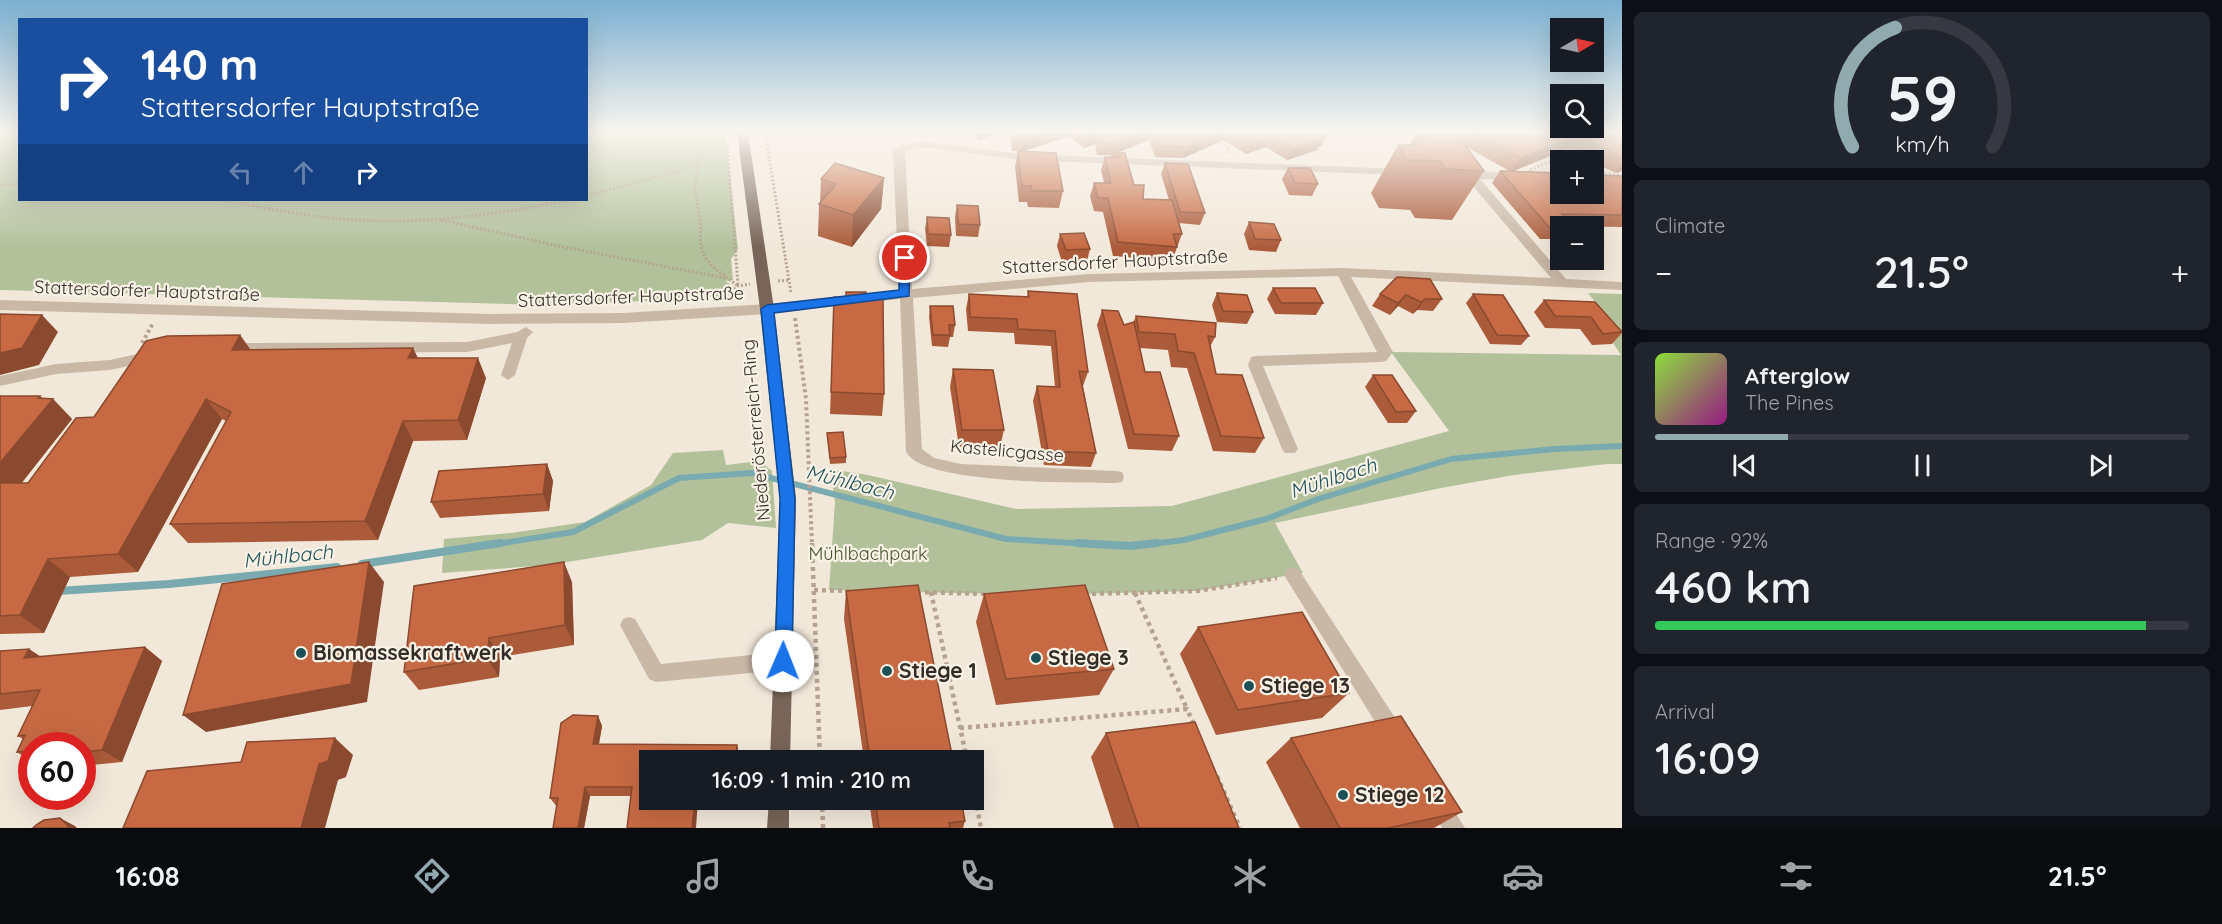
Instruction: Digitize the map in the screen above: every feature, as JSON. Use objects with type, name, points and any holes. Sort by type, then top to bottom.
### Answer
[{"type":"main road","name":"Niederösterreich-Ring","points":[[747,171],[767,309],[788,499],[780,750]]},
{"type":"main road","points":[[778,828],[779,810]]},
{"type":"street","points":[[900,171],[905,294]]},
{"type":"street","points":[[1352,171],[1411,173]]},
{"type":"street","points":[[1447,174],[1527,174]]},
{"type":"street","points":[[1470,175],[1561,282]]},
{"type":"street","name":"Stattersdorfer Hauptstraße","points":[[0,305],[543,319],[623,318],[767,309],[1089,278],[1342,272],[1622,286]]},
{"type":"street","points":[[1290,449],[1255,365],[1256,361],[1381,357],[1386,352],[1342,272]]},
{"type":"street","name":"Kastelicgasse","points":[[905,294],[914,452],[930,463],[961,470],[1116,477]]},
{"type":"street","points":[[220,348],[467,347],[521,336],[543,319]]},
{"type":"street","points":[[508,375],[521,336]]},
{"type":"street","points":[[0,381],[56,369],[134,361],[163,353]]},
{"type":"street","points":[[1293,575],[1402,747]]},
{"type":"street","points":[[629,625],[656,673],[783,661]]},
{"type":"street","points":[[1428,788],[1454,828]]},
{"type":"path","points":[[588,195],[678,171]]},
{"type":"path","points":[[697,171],[695,189],[701,224],[700,242],[704,256],[725,278],[738,286],[729,171]]},
{"type":"path","points":[[1527,174],[1534,171]]},
{"type":"path","points":[[1606,174],[1615,171]]},
{"type":"path","points":[[1606,174],[1622,175]]},
{"type":"path","points":[[0,185],[18,184]]},
{"type":"path","points":[[228,201],[374,221],[434,219],[500,212],[565,201]]},
{"type":"path","points":[[434,219],[725,278]]},
{"type":"path","points":[[134,361],[161,310]]},
{"type":"path","points":[[809,465],[820,750]]},
{"type":"path","points":[[1082,594],[1197,591],[1293,575]]},
{"type":"path","points":[[814,590],[861,591]]},
{"type":"path","points":[[908,592],[991,594]]},
{"type":"path","points":[[931,592],[965,750]]},
{"type":"path","points":[[1135,593],[1197,731]]},
{"type":"path","points":[[960,728],[1187,709]]},
{"type":"path","points":[[1216,774],[1240,828]]},
{"type":"path","points":[[822,810],[823,828]]},
{"type":"path","points":[[978,810],[981,828]]},
{"type":"green space","points":[[0,171],[18,171],[18,201],[588,201],[588,171],[729,171],[738,249],[731,259],[733,280],[725,281],[733,286],[722,296],[696,299],[543,305],[0,290]]},
{"type":"green space","name":"Mühlbachpark","points":[[1588,293],[1622,294],[1622,464],[1514,475],[1275,523],[1303,573],[1197,591],[1039,595],[829,590],[835,502],[830,469],[868,475],[1016,509],[1172,506],[1449,431],[1391,352],[1621,355],[1600,323],[1611,322]]},
{"type":"green space","points":[[723,450],[726,465],[759,461],[772,471],[776,528],[728,523],[702,540],[549,565],[442,573],[444,539],[511,533],[585,522],[651,485],[673,453]]},
{"type":"building","points":[[828,171],[860,171],[884,178],[853,215],[819,204],[836,184],[821,179]]},
{"type":"building","points":[[1020,171],[1059,171],[1063,191],[1032,191],[1031,186],[1022,186]]},
{"type":"building","points":[[1108,171],[1130,171],[1134,185],[1144,185],[1143,199],[1172,200],[1182,234],[1173,234],[1177,247],[1118,242],[1108,198],[1098,198],[1094,183],[1111,183]]},
{"type":"building","points":[[1167,171],[1190,171],[1205,213],[1180,212]]},
{"type":"building","points":[[1289,171],[1311,171],[1318,184],[1295,183]]},
{"type":"building","points":[[1500,171],[1550,173],[1550,204],[1604,204],[1604,175],[1622,176],[1622,215],[1562,214],[1564,216],[1550,216],[1549,227]]},
{"type":"building","points":[[957,205],[978,206],[980,225],[958,224]]},
{"type":"building","points":[[927,217],[949,218],[951,235],[928,234]]},
{"type":"building","points":[[1249,222],[1274,224],[1281,240],[1255,239]]},
{"type":"building","points":[[1084,233],[1090,249],[1066,250],[1060,234]]},
{"type":"building","points":[[1397,277],[1430,279],[1442,299],[1425,299],[1421,302],[1406,295],[1398,303],[1380,294]]},
{"type":"building","points":[[1273,288],[1315,288],[1323,303],[1281,303]]},
{"type":"building","points":[[1028,291],[1077,294],[1088,372],[1079,371],[1096,453],[1048,451],[1037,386],[1060,387],[1055,331],[1018,329],[1017,319],[970,317],[969,294],[1029,297]]},
{"type":"building","points":[[846,292],[866,292],[866,297],[883,298],[884,394],[831,392],[834,297],[846,298]]},
{"type":"building","points":[[1217,293],[1247,295],[1253,312],[1223,311]]},
{"type":"building","points":[[1473,294],[1503,295],[1529,336],[1497,335]]},
{"type":"building","points":[[1544,300],[1595,302],[1622,332],[1603,334],[1591,317],[1555,316]]},
{"type":"building","points":[[930,306],[953,306],[955,325],[949,325],[950,335],[933,335]]},
{"type":"building","points":[[1102,310],[1118,311],[1124,325],[1134,322],[1145,372],[1160,372],[1179,436],[1134,434]]},
{"type":"building","points":[[0,314],[42,315],[22,348],[0,353]]},
{"type":"building","points":[[1136,316],[1216,323],[1215,337],[1208,336],[1216,374],[1242,375],[1264,438],[1221,436],[1194,353],[1178,351],[1175,334],[1139,332]]},
{"type":"building","points":[[240,335],[232,350],[413,348],[408,358],[478,358],[458,420],[403,421],[365,521],[170,524],[231,412],[206,399],[118,554],[48,559],[20,615],[0,616],[0,483],[28,483],[76,418],[94,417],[146,341],[167,336]]},
{"type":"building","points":[[953,369],[993,370],[1004,430],[962,430]]},
{"type":"building","points":[[1373,375],[1392,375],[1416,411],[1396,412]]},
{"type":"building","points":[[0,396],[40,396],[38,398],[53,399],[0,463]]},
{"type":"building","points":[[843,432],[846,457],[830,458],[827,433]]},
{"type":"building","points":[[547,464],[543,494],[431,502],[439,471]]},
{"type":"building","name":"Biomassekraftwerk","points":[[369,562],[351,684],[183,715],[222,584]]},
{"type":"building","points":[[564,562],[565,625],[489,638],[487,658],[404,672],[414,586]]},
{"type":"building","points":[[918,585],[951,750],[869,750],[846,591]]},
{"type":"building","points":[[1085,585],[1114,669],[1006,679],[984,594]]},
{"type":"building","points":[[1302,612],[1349,693],[1238,710],[1198,627]]},
{"type":"building","points":[[145,647],[102,750],[96,751],[96,732],[20,732],[40,690],[0,694],[0,651],[29,649],[24,658]]},
{"type":"building","points":[[573,715],[598,716],[593,744],[737,745],[737,750],[639,750],[639,810],[694,810],[692,828],[627,828],[632,787],[585,787],[578,828],[553,828],[558,798],[550,798],[561,723]]},
{"type":"building","points":[[1401,716],[1462,812],[1388,828],[1340,828],[1291,738]]},
{"type":"building","points":[[1195,722],[1239,828],[1139,828],[1106,733]]},
{"type":"building","points":[[335,738],[328,761],[319,764],[301,828],[123,828],[147,771],[241,762],[247,742]]},
{"type":"building","points":[[876,810],[963,810],[965,821],[949,823],[950,828],[879,828]]},
{"type":"building","points":[[60,818],[68,828],[33,828],[44,820]]},
{"type":"waterway","name":"Mühlbach","points":[[1143,545],[1184,540],[1266,519],[1318,499],[1451,459],[1555,449],[1622,446]]},
{"type":"waterway","name":"Mühlbach","points":[[490,545],[573,532],[679,478],[752,473],[1006,539],[1104,545]]},
{"type":"waterway","name":"Mühlbach","points":[[362,564],[500,543]]},
{"type":"waterway","name":"Mühlbach","points":[[1077,543],[1130,546],[1157,543]]},
{"type":"waterway","name":"Mühlbach","points":[[58,591],[169,584],[337,567]]},
{"type":"place","name":"Biomassekraftwerk","points":[[301,653]]},
{"type":"place","name":"Stiege 3","points":[[1036,658]]},
{"type":"place","name":"Stiege 1","points":[[887,671]]},
{"type":"place","name":"Stiege 13","points":[[1249,686]]},
{"type":"place","name":"Stiege 12","points":[[1343,795]]},
{"type":"route","points":[[783,661],[788,499],[767,309],[905,294],[905,258]]}]
